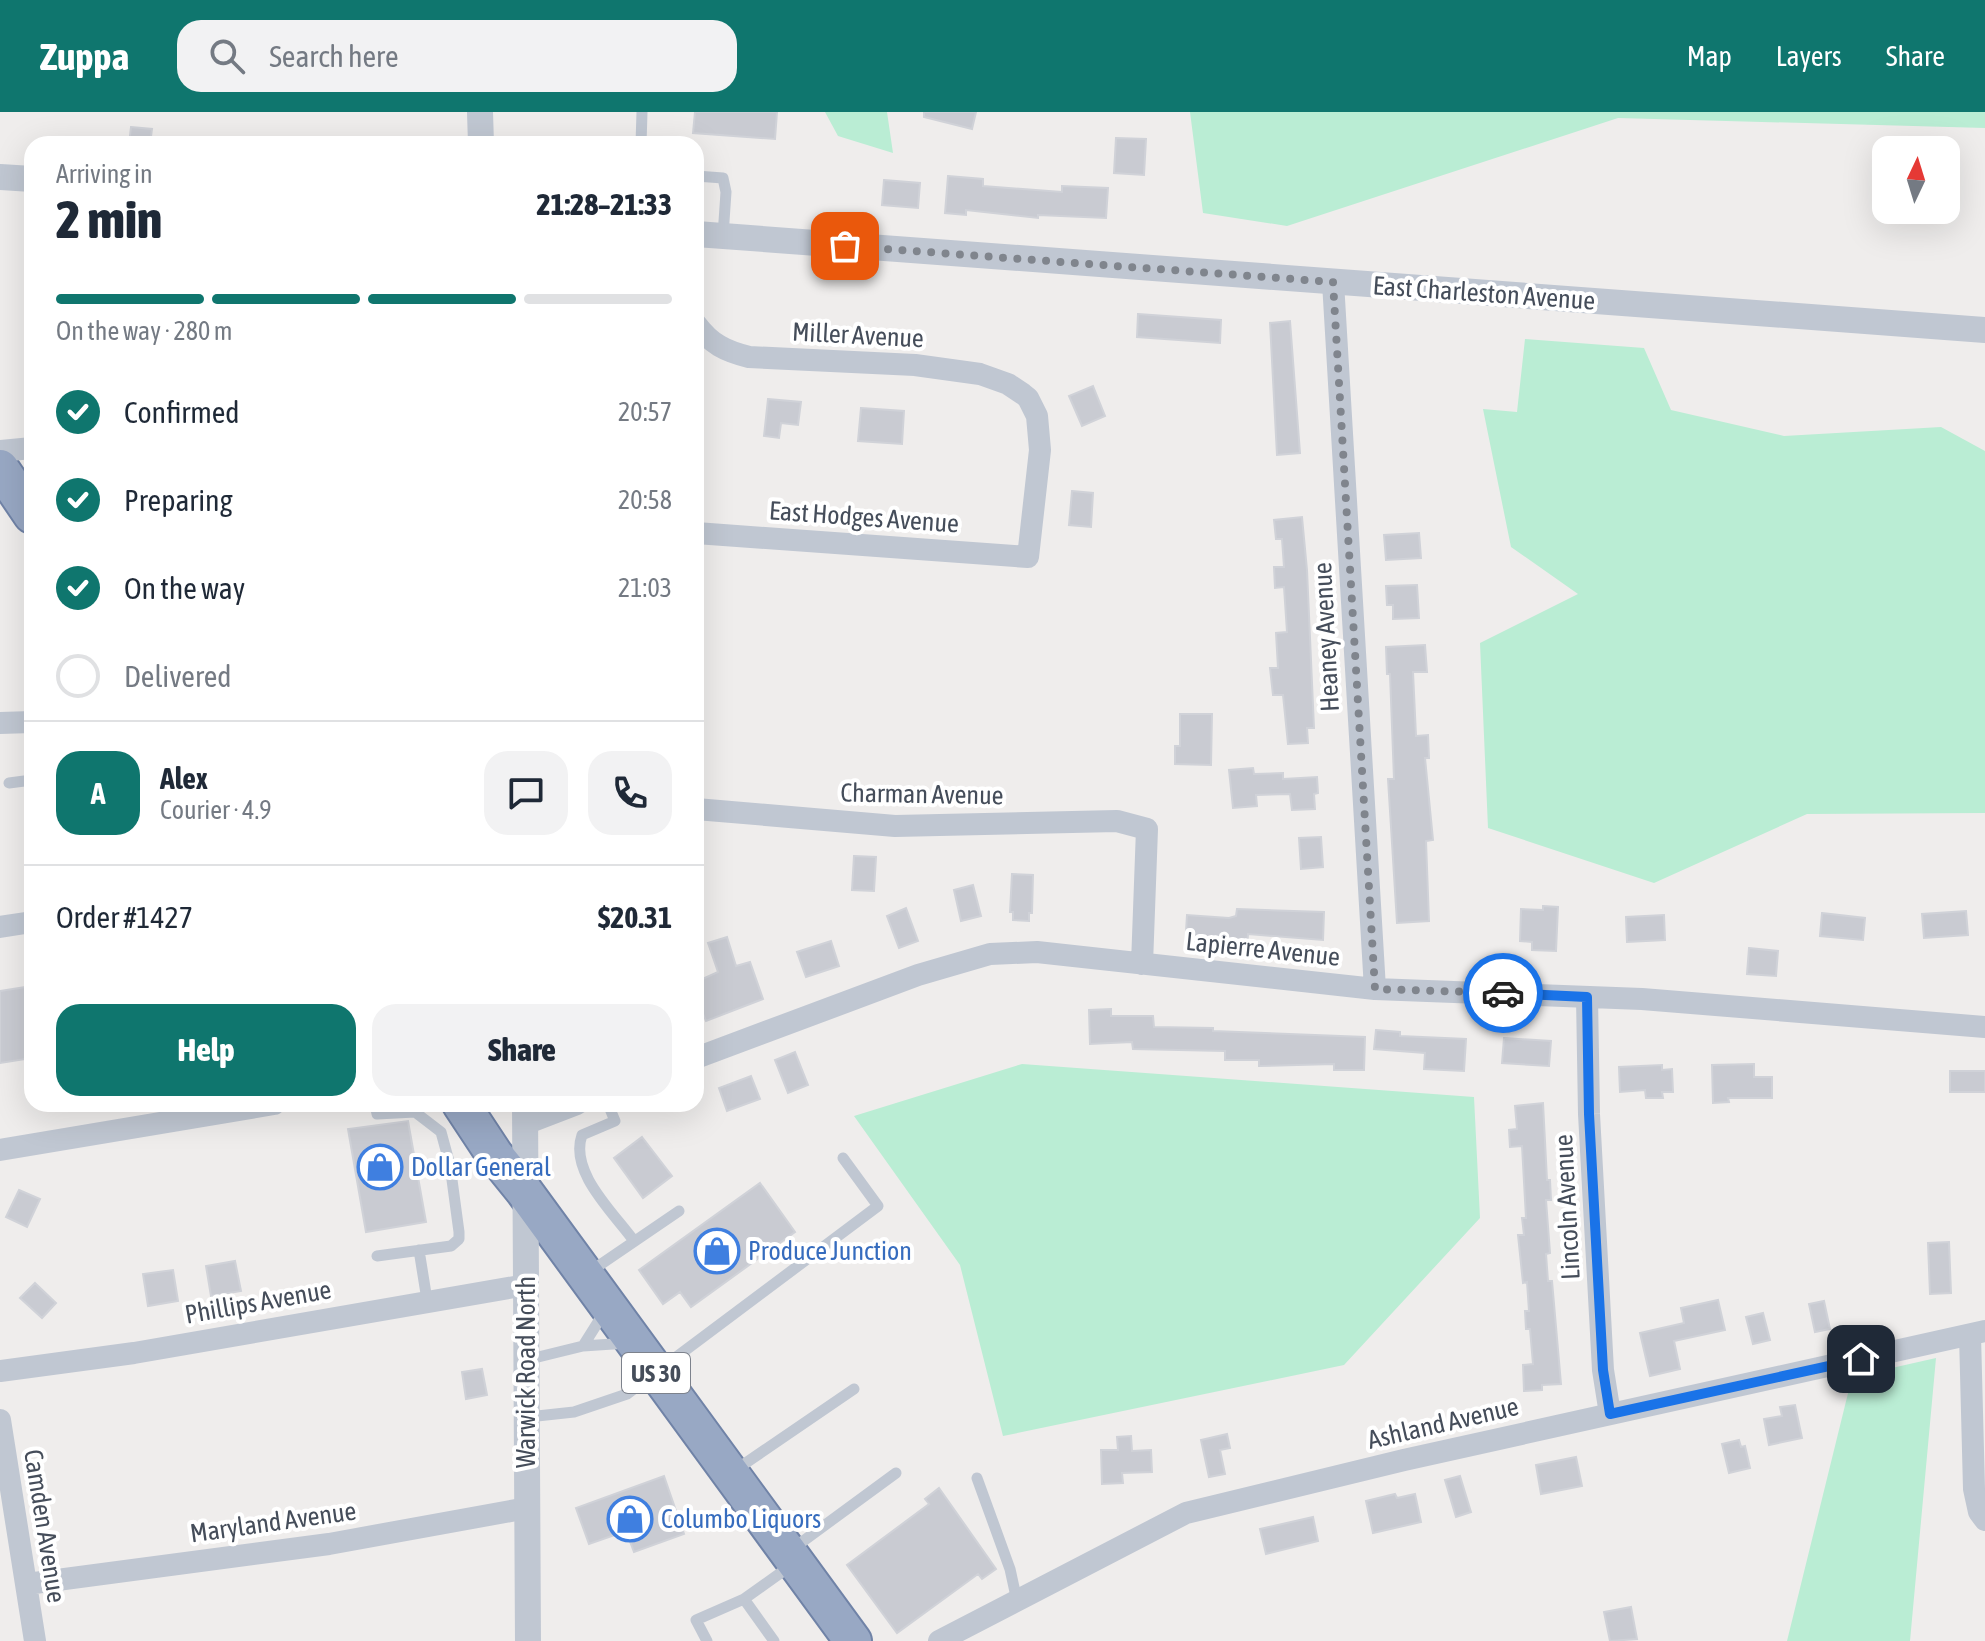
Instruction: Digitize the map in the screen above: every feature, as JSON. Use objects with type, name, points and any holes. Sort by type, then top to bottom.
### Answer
[{"type":"highway","points":[[0,468],[24,503]]},
{"type":"highway","name":"US 30","points":[[455,1120],[494,1154],[524,1191],[853,1641]]},
{"type":"street","points":[[480,112],[481,136]]},
{"type":"street","points":[[0,177],[24,178]]},
{"type":"street","name":"East Charleston Avenue","points":[[704,235],[1985,330]]},
{"type":"street","name":"Heaney Avenue","points":[[1333,282],[1375,989]]},
{"type":"street","name":"Miller Avenue","points":[[704,334],[726,351],[749,357],[915,365],[954,370],[980,374],[1008,384],[1023,394],[1037,416],[1040,450],[1028,557]]},
{"type":"street","points":[[0,451],[24,449]]},
{"type":"street","name":"East Hodges Avenue","points":[[704,534],[1028,557]]},
{"type":"street","points":[[0,723],[24,722]]},
{"type":"street","name":"Charman Avenue","points":[[704,810],[895,826],[1117,821],[1147,829],[1142,964]]},
{"type":"street","points":[[0,927],[24,923]]},
{"type":"street","name":"Lapierre Avenue","points":[[704,1055],[918,975],[990,954],[1037,952],[1375,989],[1587,997],[1985,1027]]},
{"type":"street","name":"Lincoln Avenue","points":[[1587,997],[1589,1114],[1603,1370],[1610,1414]]},
{"type":"street","points":[[0,1150],[185,1112]]},
{"type":"street","name":"Warwick Road North","points":[[525,1114],[528,1641]]},
{"type":"street","name":"Phillips Avenue","points":[[0,1371],[134,1353],[526,1285]]},
{"type":"street","points":[[1977,1333],[1974,1489],[1979,1512],[1985,1520]]},
{"type":"street","name":"Ashland Avenue","points":[[939,1641],[1186,1513],[1610,1414],[1977,1333]]},
{"type":"street","name":"Camden Avenue","points":[[0,1420],[35,1641]]},
{"type":"street","name":"Maryland Avenue","points":[[27,1584],[329,1544],[527,1508]]},
{"type":"lane","points":[[641,136],[642,112]]},
{"type":"lane","points":[[704,177],[723,178],[726,192],[723,236]]},
{"type":"lane","points":[[9,783],[24,781]]},
{"type":"lane","points":[[377,1112],[415,1112],[455,1120],[450,1165],[459,1239],[451,1246],[377,1256]]},
{"type":"lane","points":[[611,1112],[615,1121],[582,1135],[578,1148],[580,1163],[592,1185],[634,1241]]},
{"type":"lane","points":[[526,1417],[574,1412],[611,1402],[627,1394],[878,1206],[843,1158]]},
{"type":"lane","points":[[584,1276],[679,1211]]},
{"type":"lane","points":[[419,1250],[427,1300]]},
{"type":"lane","points":[[583,1346],[607,1307]]},
{"type":"lane","points":[[526,1360],[583,1346],[634,1343]]},
{"type":"lane","points":[[730,1474],[854,1389]]},
{"type":"lane","points":[[707,1641],[696,1620],[744,1599],[896,1473]]},
{"type":"lane","points":[[977,1478],[1010,1569],[1017,1601]]},
{"type":"lane","points":[[744,1599],[774,1641]]},
{"type":"green space","points":[[825,112],[887,112],[893,153],[838,136]]},
{"type":"green space","points":[[1190,112],[1985,112],[1985,128],[1618,118],[1287,226],[1203,213]]},
{"type":"green space","points":[[1525,339],[1644,348],[1671,410],[1784,436],[1941,427],[1985,451],[1985,813],[1807,814],[1654,883],[1488,828],[1480,643],[1578,594],[1511,547],[1483,409],[1517,412]]},
{"type":"green space","points":[[1022,1064],[1474,1097],[1480,1218],[1344,1365],[1003,1436],[960,1265],[854,1116]]},
{"type":"green space","points":[[1936,1358],[1910,1641],[1787,1641],[1852,1377]]},
{"type":"building","points":[[695,112],[777,112],[775,139],[693,133]]},
{"type":"building","points":[[924,112],[976,112],[972,129],[924,117]]},
{"type":"building","points":[[131,127],[152,129],[151,136],[130,136]]},
{"type":"building","points":[[1116,138],[1146,139],[1144,175],[1114,173]]},
{"type":"building","points":[[948,176],[983,179],[983,186],[1062,192],[1062,186],[1108,188],[1106,218],[1038,215],[1038,218],[966,210],[966,215],[945,213]]},
{"type":"building","points":[[884,180],[920,183],[918,208],[882,205]]},
{"type":"building","points":[[1138,314],[1221,320],[1220,343],[1137,337]]},
{"type":"building","points":[[1290,321],[1300,453],[1277,455],[1270,323]]},
{"type":"building","points":[[1093,386],[1105,416],[1082,426],[1069,396]]},
{"type":"building","points":[[768,399],[801,402],[798,425],[781,423],[779,438],[764,436]]},
{"type":"building","points":[[861,408],[904,411],[902,444],[858,441]]},
{"type":"building","points":[[1072,491],[1093,493],[1091,527],[1069,525]]},
{"type":"building","points":[[1302,517],[1314,728],[1307,728],[1308,743],[1288,744],[1283,695],[1273,695],[1270,668],[1278,668],[1276,633],[1287,632],[1284,587],[1275,588],[1274,567],[1284,567],[1282,539],[1276,539],[1274,520]]},
{"type":"building","points":[[1419,533],[1421,558],[1386,560],[1384,535]]},
{"type":"building","points":[[1417,585],[1419,618],[1393,619],[1393,605],[1387,605],[1386,586]]},
{"type":"building","points":[[1425,645],[1427,672],[1413,672],[1416,736],[1428,735],[1429,758],[1425,758],[1433,840],[1426,841],[1429,921],[1397,923],[1388,779],[1394,779],[1386,647]]},
{"type":"building","points":[[1180,714],[1212,714],[1211,765],[1175,764],[1175,746],[1180,746]]},
{"type":"building","points":[[1253,768],[1254,774],[1283,773],[1283,779],[1317,777],[1315,809],[1292,810],[1290,794],[1256,795],[1257,806],[1233,808],[1229,770]]},
{"type":"building","points":[[1321,837],[1323,867],[1301,869],[1299,838]]},
{"type":"building","points":[[854,856],[876,857],[874,891],[852,890]]},
{"type":"building","points":[[1012,874],[1033,875],[1029,921],[1013,920],[1013,912],[1010,912]]},
{"type":"building","points":[[973,885],[981,916],[961,921],[954,890]]},
{"type":"building","points":[[1543,906],[1558,907],[1556,951],[1532,950],[1532,942],[1520,941],[1521,909],[1543,910]]},
{"type":"building","points":[[906,908],[918,941],[899,948],[887,916]]},
{"type":"building","points":[[1237,909],[1324,912],[1323,940],[1248,934],[1247,950],[1185,948],[1187,915],[1229,918],[1236,916]]},
{"type":"building","points":[[1966,911],[1968,935],[1924,938],[1922,914]]},
{"type":"building","points":[[1822,913],[1865,918],[1863,940],[1820,936]]},
{"type":"building","points":[[1664,915],[1665,940],[1627,942],[1626,917]]},
{"type":"building","points":[[727,937],[736,966],[750,962],[763,999],[706,1021],[704,978],[718,972],[708,943]]},
{"type":"building","points":[[831,941],[839,966],[806,977],[797,952]]},
{"type":"building","points":[[1749,948],[1778,951],[1776,976],[1747,974]]},
{"type":"building","points":[[24,987],[24,1059],[0,1063],[0,991]]},
{"type":"building","points":[[1111,1009],[1111,1016],[1153,1016],[1154,1027],[1365,1037],[1364,1070],[1334,1070],[1334,1064],[1259,1066],[1259,1060],[1225,1060],[1225,1051],[1133,1049],[1132,1042],[1090,1044],[1089,1010]]},
{"type":"building","points":[[1376,1030],[1400,1032],[1400,1036],[1466,1039],[1464,1071],[1424,1069],[1425,1053],[1374,1049]]},
{"type":"building","points":[[1504,1038],[1551,1041],[1549,1066],[1502,1063]]},
{"type":"building","points":[[795,1052],[808,1085],[788,1093],[775,1060]]},
{"type":"building","points":[[1754,1064],[1754,1077],[1772,1077],[1772,1098],[1728,1098],[1729,1102],[1713,1103],[1712,1065]]},
{"type":"building","points":[[1662,1065],[1662,1070],[1672,1069],[1673,1092],[1662,1092],[1663,1098],[1646,1098],[1645,1090],[1620,1092],[1619,1067]]},
{"type":"building","points":[[1950,1071],[1985,1071],[1985,1092],[1950,1092]]},
{"type":"building","points":[[751,1076],[760,1099],[727,1111],[719,1088]]},
{"type":"building","points":[[1543,1103],[1551,1200],[1546,1200],[1550,1253],[1546,1254],[1548,1281],[1552,1281],[1561,1384],[1542,1385],[1542,1390],[1524,1391],[1523,1365],[1533,1364],[1530,1329],[1526,1329],[1525,1311],[1529,1311],[1527,1282],[1523,1283],[1518,1235],[1524,1235],[1522,1218],[1526,1218],[1522,1146],[1510,1147],[1509,1130],[1517,1129],[1515,1106]]},
{"type":"building","points":[[408,1121],[426,1222],[366,1232],[348,1129]]},
{"type":"building","points":[[642,1137],[672,1176],[643,1198],[614,1158]]},
{"type":"building","name":"Produce Junction","points":[[760,1183],[795,1232],[691,1307],[680,1292],[663,1304],[639,1270]]},
{"type":"building","points":[[19,1190],[40,1199],[27,1227],[6,1217]]},
{"type":"building","points":[[1949,1242],[1951,1293],[1930,1294],[1928,1243]]},
{"type":"building","points":[[235,1261],[241,1291],[211,1296],[206,1266]]},
{"type":"building","points":[[173,1270],[178,1301],[148,1306],[143,1274]]},
{"type":"building","points":[[35,1283],[56,1303],[42,1318],[20,1298]]},
{"type":"building","points":[[1718,1300],[1725,1330],[1674,1341],[1680,1369],[1650,1376],[1640,1333],[1684,1323],[1681,1308]]},
{"type":"building","points":[[1824,1301],[1830,1329],[1815,1332],[1809,1304]]},
{"type":"building","points":[[1763,1313],[1770,1340],[1753,1344],[1746,1317]]},
{"type":"building","points":[[482,1369],[487,1395],[466,1399],[462,1372]]},
{"type":"building","points":[[1795,1405],[1802,1438],[1769,1445],[1764,1419],[1782,1416],[1780,1407]]},
{"type":"building","points":[[1227,1434],[1230,1448],[1220,1450],[1225,1474],[1209,1477],[1201,1440]]},
{"type":"building","points":[[1131,1436],[1132,1451],[1151,1450],[1152,1472],[1122,1473],[1123,1483],[1102,1484],[1101,1450],[1118,1450],[1117,1437]]},
{"type":"building","points":[[1739,1440],[1741,1447],[1745,1446],[1750,1468],[1729,1473],[1722,1444]]},
{"type":"building","points":[[1576,1457],[1582,1486],[1541,1494],[1536,1465]]},
{"type":"building","name":"Columbo Liquors","points":[[664,1476],[684,1534],[634,1552],[626,1531],[589,1544],[576,1508]]},
{"type":"building","points":[[1460,1476],[1471,1512],[1456,1517],[1445,1480]]},
{"type":"building","points":[[939,1488],[996,1569],[982,1579],[978,1574],[897,1633],[847,1565],[929,1504],[925,1499]]},
{"type":"building","points":[[1395,1494],[1397,1498],[1415,1494],[1421,1522],[1373,1533],[1366,1501]]},
{"type":"building","points":[[1313,1517],[1318,1541],[1266,1554],[1260,1529]]},
{"type":"building","points":[[1631,1607],[1637,1639],[1610,1641],[1604,1612]]},
{"type":"way so far","points":[[845,246],[1333,282],[1375,989],[1503,993]]},
{"type":"place","name":"Dollar General","points":[[380,1167]]},
{"type":"place","name":"Produce Junction","points":[[717,1251]]},
{"type":"place","name":"Columbo Liquors","points":[[630,1519]]},
{"type":"route","points":[[1503,993],[1587,997],[1589,1114],[1603,1370],[1610,1414],[1861,1359]]}]
